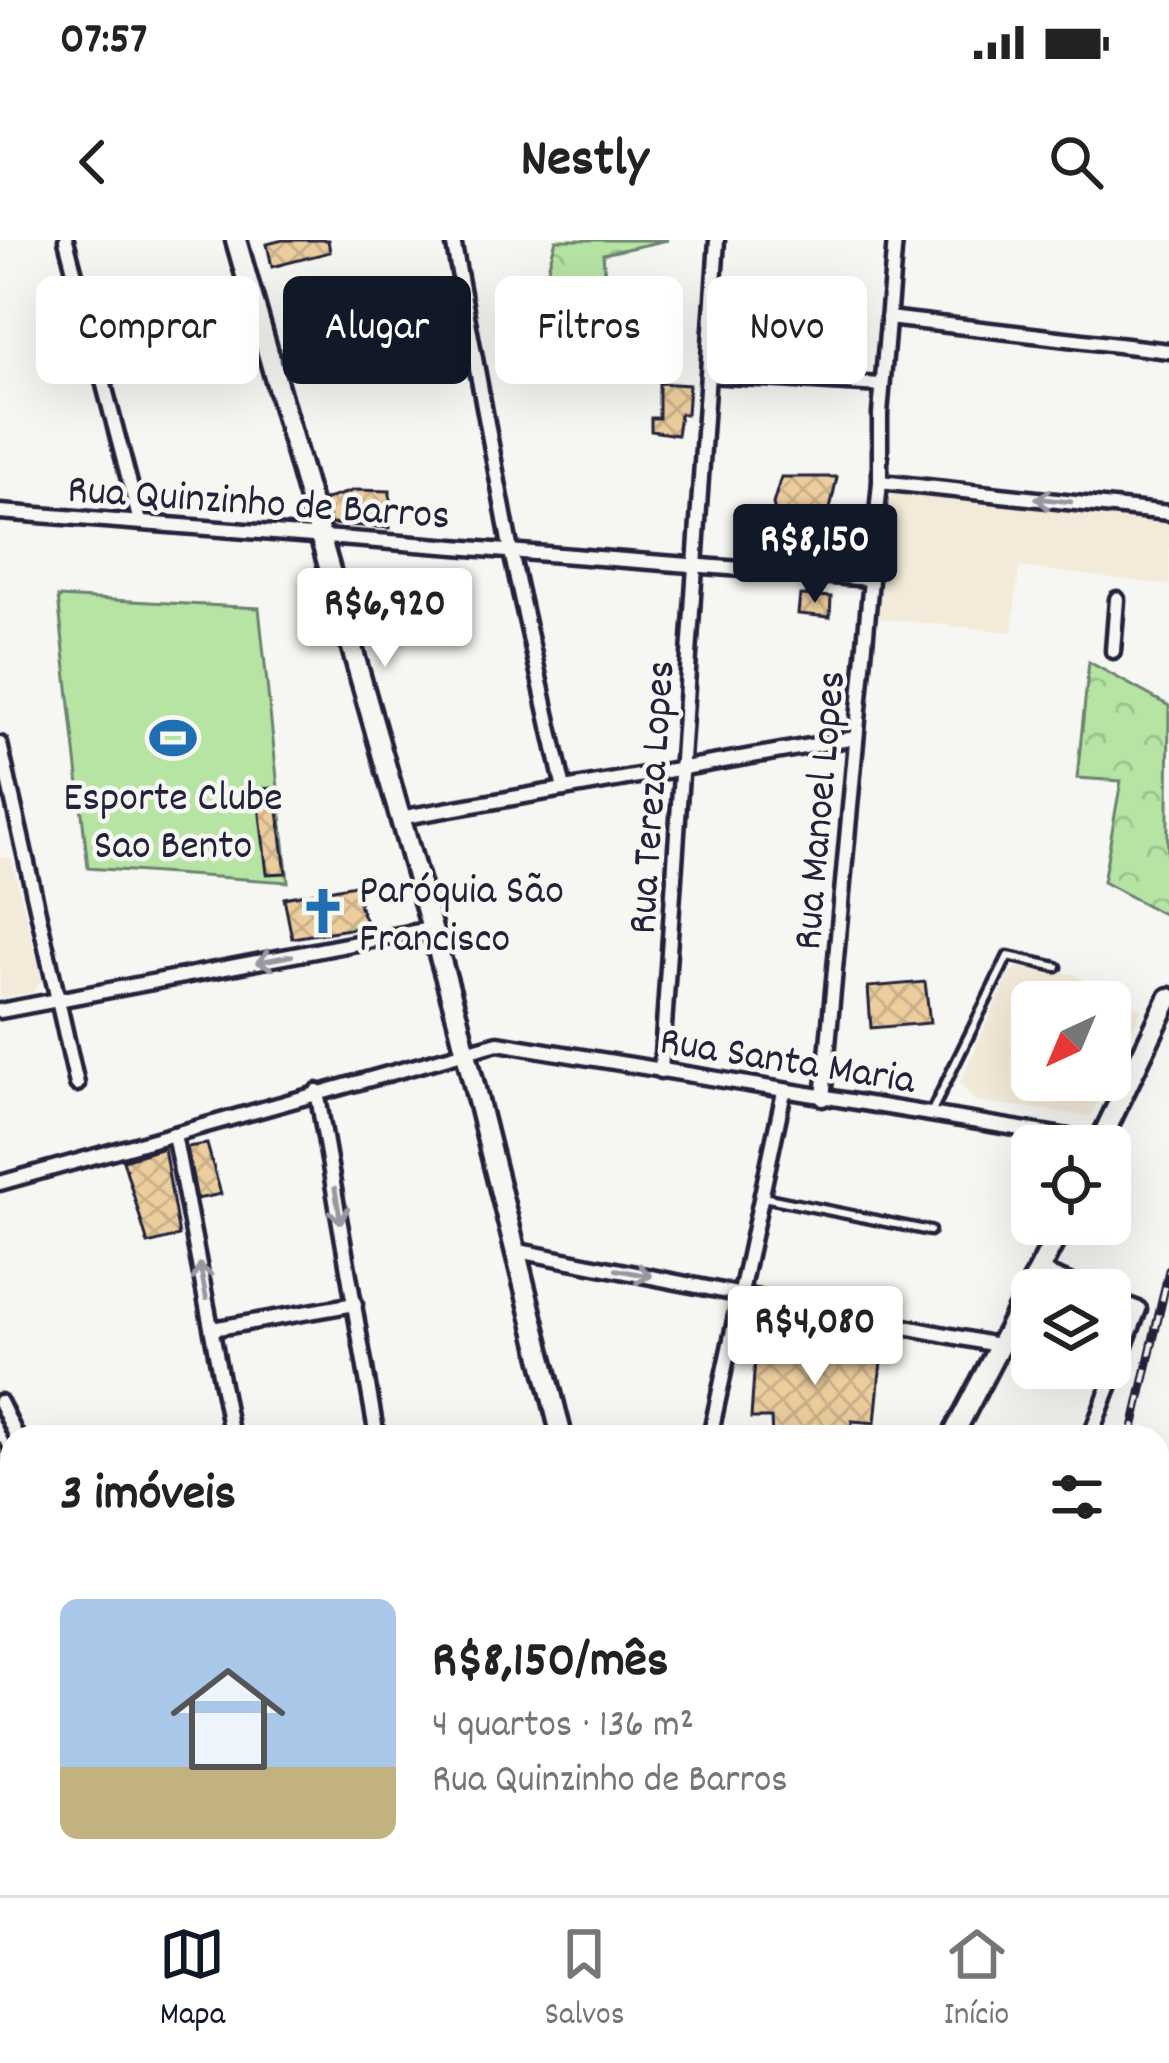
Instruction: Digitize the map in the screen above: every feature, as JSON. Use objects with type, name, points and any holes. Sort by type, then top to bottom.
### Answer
[{"type":"main road","points":[[236,240],[465,1049],[559,1425]]},
{"type":"main road","points":[[1108,1125],[1169,998]]},
{"type":"main road","points":[[959,1425],[1011,1329]]},
{"type":"street","points":[[66,240],[140,522]]},
{"type":"street","points":[[453,240],[511,552],[564,789]]},
{"type":"street","name":"Rua Tereza Lopes","points":[[715,276],[717,240]]},
{"type":"street","name":"Rua Manoel Lopes","points":[[823,1099],[880,482],[882,386],[895,240]]},
{"type":"street","points":[[889,318],[1169,351]]},
{"type":"street","name":"Rua Tereza Lopes","points":[[661,1071],[708,384]]},
{"type":"street","points":[[850,384],[882,386]]},
{"type":"street","points":[[880,482],[1169,513]]},
{"type":"street","name":"Rua Quinzinho de Barros","points":[[0,512],[871,578]]},
{"type":"street","points":[[1114,651],[1117,599]]},
{"type":"street","points":[[399,818],[855,738]]},
{"type":"street","points":[[0,744],[77,1084]]},
{"type":"street","points":[[0,1011],[430,929]]},
{"type":"street","name":"Rua Santa Maria","points":[[0,1183],[498,1043],[1011,1128]]},
{"type":"street","points":[[317,1091],[375,1425]]},
{"type":"street","points":[[713,1425],[784,1092]]},
{"type":"street","points":[[174,1134],[230,1425]]},
{"type":"street","points":[[519,1251],[1002,1346]]},
{"type":"street","points":[[212,1329],[355,1304]]},
{"type":"street","points":[[1131,1306],[1139,1309],[1131,1330]]},
{"type":"street","points":[[1095,1425],[1108,1389]]},
{"type":"lane","points":[[931,1113],[1008,956],[1057,967]]},
{"type":"lane","points":[[762,1197],[930,1231]]},
{"type":"shaded area","points":[[891,494],[1169,520],[1169,585],[1019,567],[1012,632],[877,618]]},
{"type":"shaded area","points":[[0,857],[11,858],[42,980],[33,992],[0,998]]},
{"type":"shaded area","points":[[1021,966],[1073,974],[1087,981],[1011,981],[1011,1101],[1098,1101],[1091,1116],[975,1101],[960,1083],[1010,973]]},
{"type":"shaded area","points":[[1131,1003],[1142,1009],[1131,1032]]},
{"type":"green space","points":[[556,240],[668,240],[603,254],[605,276],[546,276]]},
{"type":"green space","name":"Esporte Clube Sao Bento","points":[[58,597],[259,608],[288,882],[88,868]]},
{"type":"green space","points":[[1089,662],[1169,706],[1167,916],[1103,882],[1121,781],[1077,778]]},
{"type":"building","points":[[328,240],[330,252],[272,267],[267,244]]},
{"type":"building","points":[[659,384],[689,385],[687,414],[680,414],[677,435],[651,431],[651,418],[659,418]]},
{"type":"building","points":[[781,477],[837,477],[830,509],[837,537],[780,529],[773,504]]},
{"type":"building","points":[[355,490],[390,491],[390,528],[331,524],[324,500]]},
{"type":"building","points":[[800,595],[831,597],[830,617],[798,614]]},
{"type":"building","points":[[275,788],[286,873],[267,874],[257,789]]},
{"type":"building","name":"Paróquia São Francisco","points":[[360,884],[359,905],[368,926],[292,938],[284,898]]},
{"type":"building","points":[[925,982],[930,1023],[871,1028],[868,987]]},
{"type":"building","points":[[207,1144],[221,1194],[197,1199],[187,1147]]},
{"type":"building","points":[[164,1148],[179,1236],[148,1244],[123,1160]]},
{"type":"building","points":[[777,1337],[858,1341],[857,1360],[881,1361],[875,1423],[771,1425],[771,1418],[751,1418],[755,1358],[775,1357]]},
{"type":"railway","points":[[1134,1425],[1169,1270]]},
{"type":"place","name":"Esporte Clube Sao Bento","points":[[173,738]]},
{"type":"place","name":"Paróquia São Francisco","points":[[323,911]]}]
